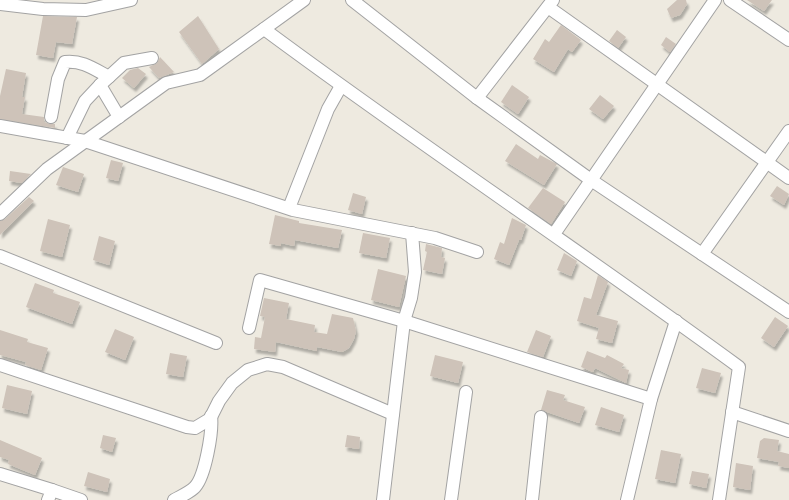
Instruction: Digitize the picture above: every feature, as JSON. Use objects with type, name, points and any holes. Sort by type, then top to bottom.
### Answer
[{"type":"street","points":[[0,214],[47,169],[166,83],[200,75],[304,0]]},
{"type":"street","points":[[352,0],[477,98],[591,180],[789,312]]},
{"type":"street","points":[[554,234],[715,0]]},
{"type":"street","points":[[730,0],[789,40]]},
{"type":"street","points":[[0,4],[43,9],[86,10],[126,1]]},
{"type":"street","points":[[477,98],[550,4],[656,86],[789,178]]},
{"type":"street","points":[[264,30],[456,168],[554,234],[739,367],[719,500]]},
{"type":"street","points":[[67,138],[85,101],[104,81],[124,63],[152,58]]},
{"type":"street","points":[[51,117],[58,79],[65,62],[75,61],[91,67],[104,81],[119,117]]},
{"type":"street","points":[[289,208],[328,109],[341,86]]},
{"type":"street","points":[[0,126],[85,141],[293,210],[435,238],[477,252]]},
{"type":"street","points":[[702,254],[789,131]]},
{"type":"street","points":[[383,500],[404,321],[411,298],[415,272],[412,233]]},
{"type":"street","points":[[0,256],[216,342]]},
{"type":"street","points":[[249,328],[260,280],[404,321],[651,399]]},
{"type":"street","points":[[627,500],[651,399],[676,321]]},
{"type":"street","points":[[0,365],[187,427],[196,428],[210,419],[222,396],[236,380],[248,370],[267,364],[283,367],[393,414]]},
{"type":"street","points":[[452,500],[466,392]]},
{"type":"street","points":[[732,412],[789,430]]},
{"type":"street","points":[[174,500],[191,491],[196,486],[209,451],[212,416]]},
{"type":"street","points":[[532,500],[542,417]]},
{"type":"street","points":[[0,474],[50,495],[80,500]]},
{"type":"building","points":[[677,0],[686,0],[687,4],[680,15],[671,18],[667,9]]},
{"type":"building","points":[[747,0],[772,0],[764,11]]},
{"type":"building","points":[[43,16],[77,17],[72,44],[56,42],[53,58],[36,55]]},
{"type":"building","points":[[198,16],[219,49],[202,64],[179,32]]},
{"type":"building","points":[[561,25],[581,40],[572,52],[568,49],[554,72],[533,59],[545,39],[549,42]]},
{"type":"building","points":[[617,30],[626,37],[618,48],[609,41]]},
{"type":"building","points":[[666,37],[676,44],[670,52],[661,45]]},
{"type":"building","points":[[160,57],[174,72],[159,78],[149,67],[157,63]]},
{"type":"building","points":[[138,68],[146,74],[134,88],[122,78],[130,70]]},
{"type":"building","points":[[6,69],[26,73],[22,97],[25,97],[22,114],[44,117],[44,122],[55,124],[55,128],[0,119],[0,96]]},
{"type":"building","points":[[512,85],[529,97],[518,114],[501,102]]},
{"type":"building","points":[[600,95],[614,106],[603,119],[589,109]]},
{"type":"building","points":[[516,144],[538,159],[540,155],[557,164],[544,185],[505,161]]},
{"type":"building","points":[[111,160],[123,163],[118,181],[106,178]]},
{"type":"building","points":[[63,167],[84,174],[78,192],[56,185]]},
{"type":"building","points":[[10,171],[31,174],[22,183],[9,181]]},
{"type":"building","points":[[777,186],[789,194],[784,205],[770,196]]},
{"type":"building","points":[[543,188],[565,202],[551,224],[528,208]]},
{"type":"building","points":[[353,193],[366,197],[362,214],[348,210]]},
{"type":"building","points":[[29,197],[34,201],[0,235],[0,221],[5,219]]},
{"type":"building","points":[[275,215],[299,221],[299,223],[342,230],[338,248],[295,240],[294,246],[281,243],[281,246],[269,244]]},
{"type":"building","points":[[512,218],[526,225],[521,240],[519,240],[509,265],[494,259],[500,242],[504,244]]},
{"type":"building","points":[[48,219],[70,225],[62,257],[40,251]]},
{"type":"building","points":[[363,233],[390,238],[386,258],[359,253]]},
{"type":"building","points":[[99,236],[115,241],[109,265],[93,260]]},
{"type":"building","points":[[426,244],[442,248],[441,257],[445,258],[442,274],[423,270],[427,252],[425,251]]},
{"type":"building","points":[[564,253],[577,261],[571,276],[557,270]]},
{"type":"building","points":[[378,269],[406,276],[399,307],[371,300]]},
{"type":"building","points":[[598,275],[608,282],[596,315],[618,321],[612,343],[596,339],[599,328],[577,321],[584,297],[591,299]]},
{"type":"building","points":[[35,283],[54,290],[53,293],[80,302],[72,324],[26,307]]},
{"type":"building","points":[[264,298],[289,303],[286,319],[315,325],[314,332],[327,334],[332,314],[353,318],[356,331],[354,339],[349,348],[342,352],[317,347],[317,351],[276,342],[275,352],[254,349],[255,337],[261,338],[265,317],[260,316]]},
{"type":"building","points":[[775,317],[788,326],[774,347],[761,338]]},
{"type":"building","points":[[115,329],[134,337],[125,360],[105,352]]},
{"type":"building","points":[[0,330],[28,339],[27,342],[48,348],[41,370],[25,365],[26,362],[0,355]]},
{"type":"building","points":[[536,330],[551,336],[543,357],[527,352]]},
{"type":"building","points":[[587,351],[605,358],[607,355],[624,364],[621,368],[629,370],[626,383],[595,368],[593,372],[581,367]]},
{"type":"building","points":[[170,353],[187,356],[183,377],[166,374]]},
{"type":"building","points":[[435,355],[463,362],[458,383],[430,376]]},
{"type":"building","points":[[702,368],[721,373],[715,393],[696,388]]},
{"type":"building","points":[[7,385],[32,391],[27,414],[2,408]]},
{"type":"building","points":[[547,390],[565,395],[563,400],[585,407],[579,423],[541,410]]},
{"type":"building","points":[[601,407],[624,415],[619,432],[595,425]]},
{"type":"building","points":[[103,435],[116,438],[112,452],[100,448]]},
{"type":"building","points":[[347,435],[360,437],[359,449],[345,447]]},
{"type":"building","points":[[764,438],[779,440],[777,451],[789,454],[789,468],[778,466],[779,462],[757,458],[760,441]]},
{"type":"building","points":[[0,440],[42,458],[35,475],[8,464],[9,460],[0,457]]},
{"type":"building","points":[[661,450],[681,454],[675,483],[655,479]]},
{"type":"building","points":[[736,463],[753,466],[750,490],[733,487]]},
{"type":"building","points":[[692,471],[709,474],[706,488],[689,484]]},
{"type":"building","points":[[88,472],[110,479],[107,492],[84,486]]}]
